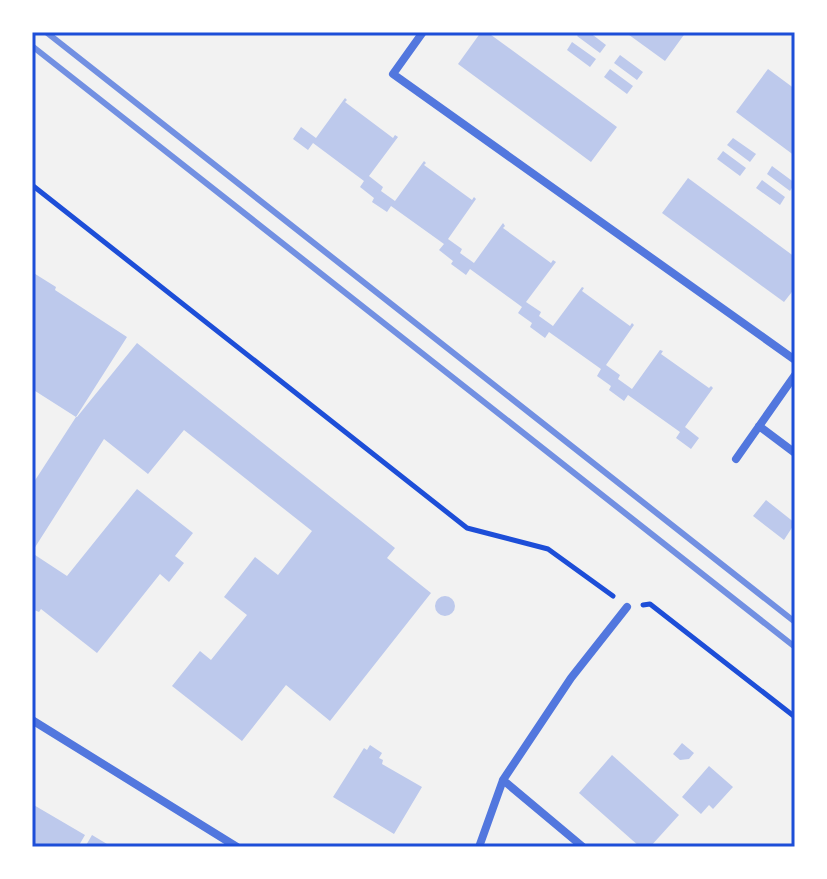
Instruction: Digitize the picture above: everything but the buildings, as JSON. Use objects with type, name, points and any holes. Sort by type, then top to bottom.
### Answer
[{"type":"street","points":[[423,32],[393,74],[795,360]]},
{"type":"street","points":[[736,459],[795,375]]},
{"type":"street","points":[[759,426],[795,453]]},
{"type":"street","points":[[479,847],[503,780],[571,678],[627,607]]},
{"type":"street","points":[[32,720],[237,847]]},
{"type":"street","points":[[503,780],[583,847]]},
{"type":"path","points":[[32,185],[467,528],[548,549],[627,607],[650,604],[795,717]]},
{"type":"railway","points":[[46,32],[795,622]]},
{"type":"railway","points":[[32,46],[795,647]]}]
